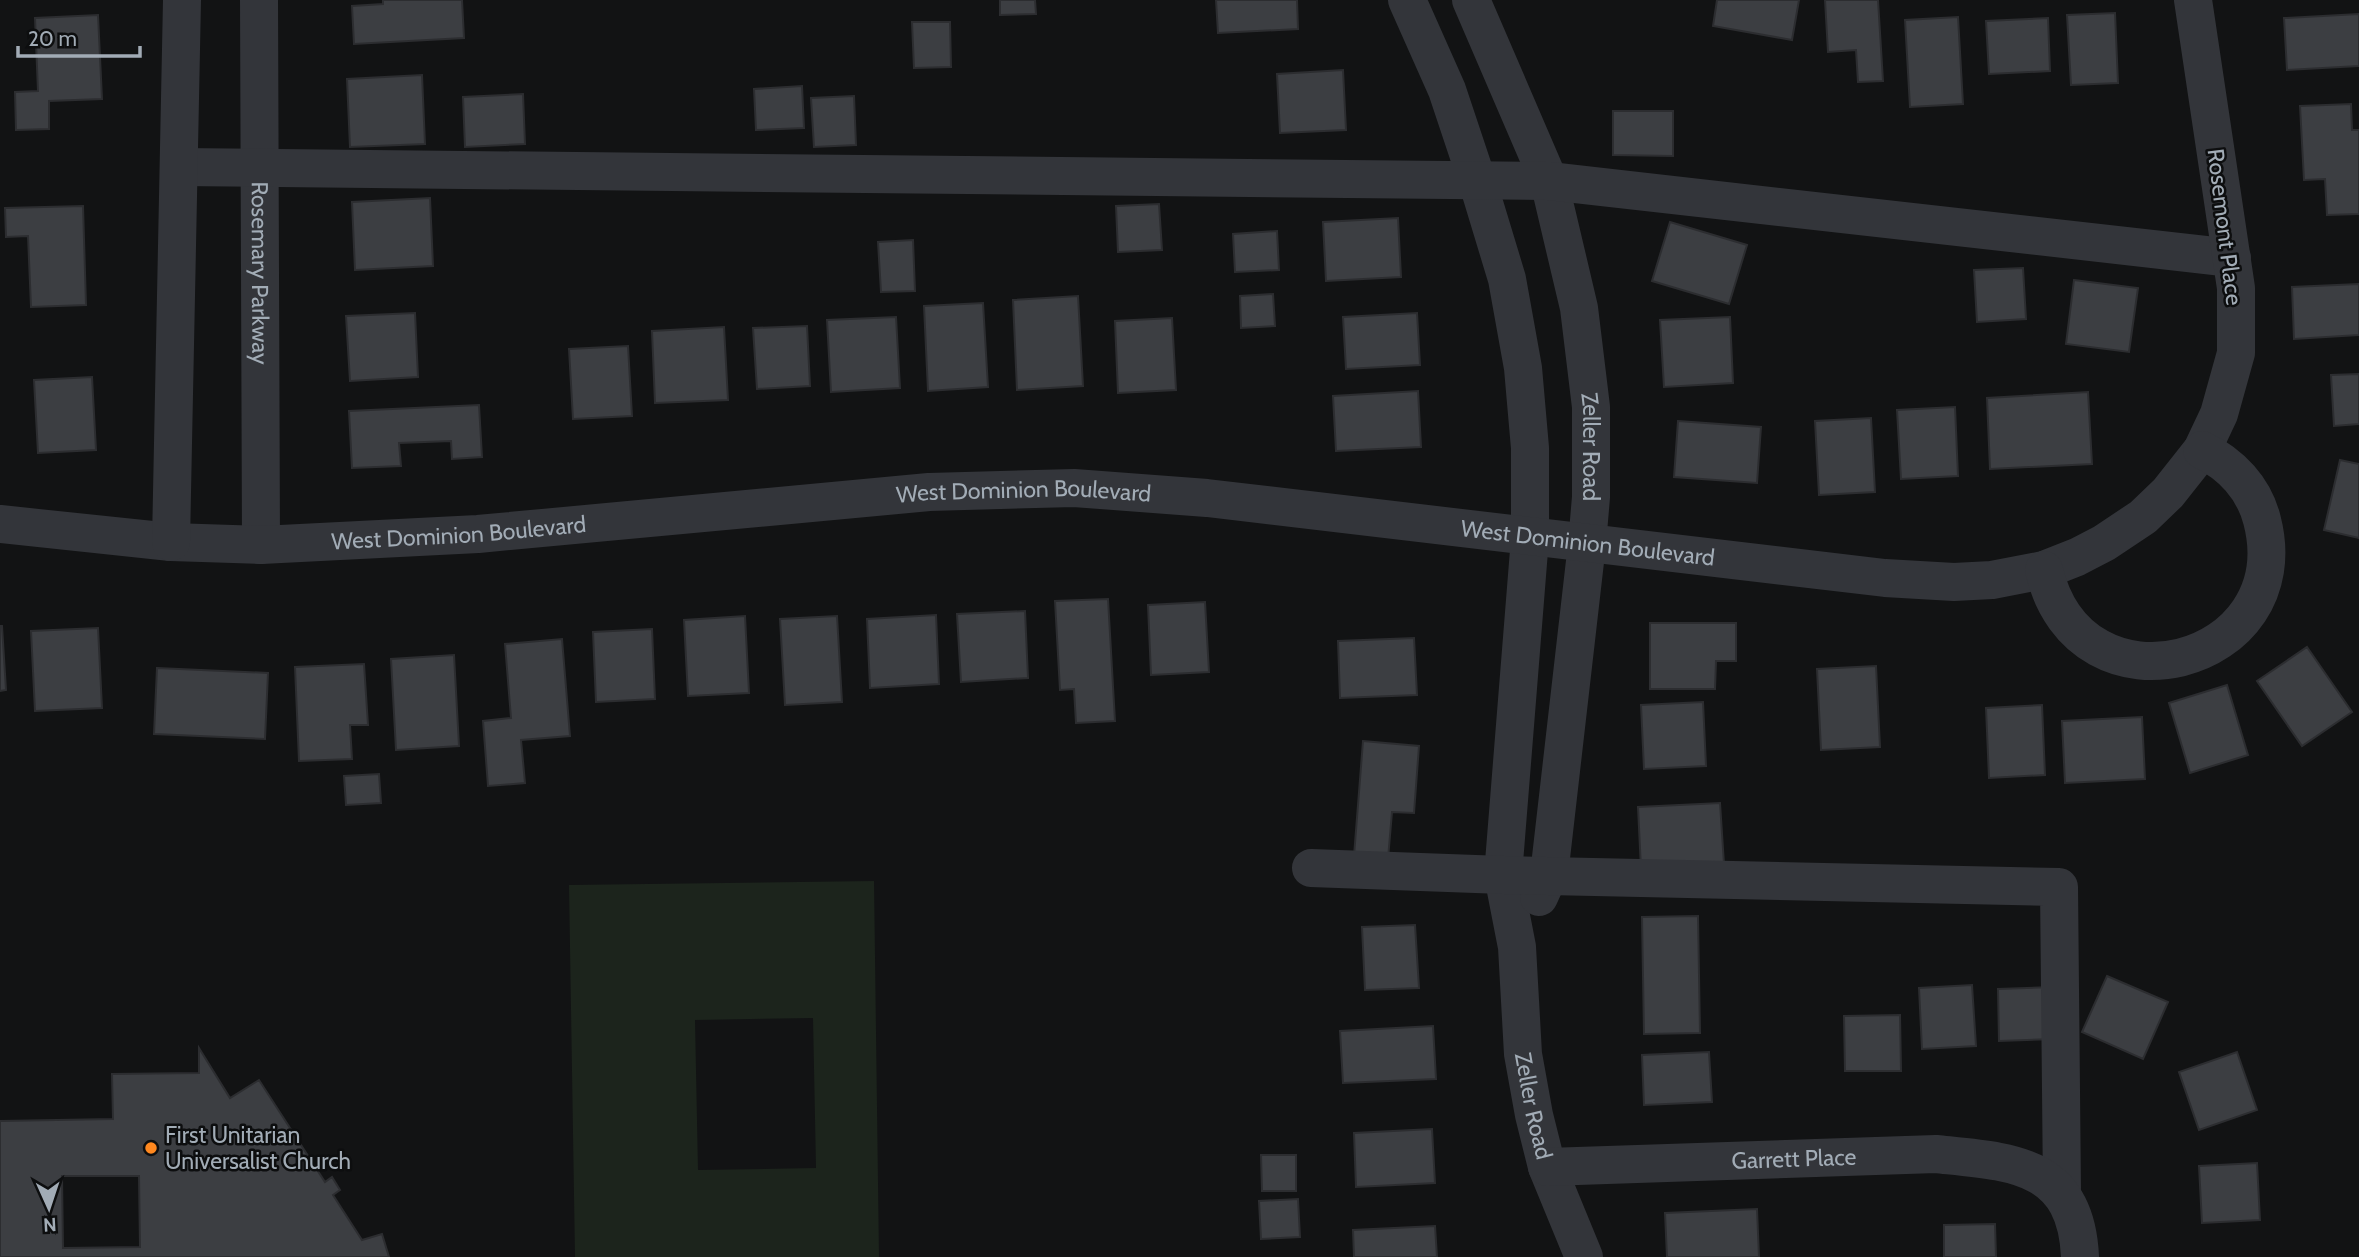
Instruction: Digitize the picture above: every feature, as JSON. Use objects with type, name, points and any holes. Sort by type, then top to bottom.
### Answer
[{"type":"street","points":[[171,542],[182,0]]},
{"type":"street","name":"Rosemary Parkway","points":[[259,0],[261,545]]},
{"type":"street","name":"Zeller Road","points":[[1407,0],[1447,90],[1477,180],[1507,279],[1523,368],[1530,448],[1530,538],[1503,875],[1517,947],[1523,1054],[1534,1115],[1547,1167],[1584,1257]]},
{"type":"street","name":"Zeller Road","points":[[1471,0],[1549,180],[1580,308],[1591,407],[1591,497],[1587,544],[1549,876],[1517,947]]},
{"type":"street","name":"Rosemont Place","points":[[2143,517],[2168,493],[2202,450],[2219,414],[2236,353],[2236,288],[2193,0]]},
{"type":"street","points":[[179,167],[1549,180],[2232,258]]},
{"type":"street","points":[[2044,570],[2048,590],[2073,629],[2092,644],[2113,655],[2135,661],[2182,659],[2204,651],[2224,638],[2241,622],[2262,580],[2266,557],[2265,534],[2260,511],[2249,490],[2217,457],[2202,450]]},
{"type":"street","name":"West Dominion Boulevard","points":[[0,524],[171,542],[261,545],[478,534],[929,492],[1074,488],[1207,498],[1530,538],[1871,576],[1954,582],[1992,580],[2044,570],[2095,548],[2143,517]]},
{"type":"street","points":[[1311,868],[1503,875],[2059,887],[2051,1183],[2070,1206],[2080,1257]]},
{"type":"street","name":"Garrett Place","points":[[1547,1167],[1936,1154],[1992,1160],[2051,1183]]},
{"type":"shaded area","points":[[874,881],[879,1257],[575,1257],[569,885]],"holes":[[[813,1018],[816,1168],[698,1170],[695,1020]]]},
{"type":"building","points":[[383,0],[462,0],[464,38],[354,44],[352,6],[383,4]]},
{"type":"building","points":[[1000,0],[1035,0],[1036,14],[1000,15]]},
{"type":"building","points":[[1216,0],[1297,0],[1298,29],[1218,33]]},
{"type":"building","points":[[1717,0],[1799,0],[1792,40],[1713,26]]},
{"type":"building","points":[[1825,0],[1878,0],[1883,81],[1858,82],[1856,50],[1828,52]]},
{"type":"building","points":[[2115,13],[2118,83],[2071,85],[2067,15]]},
{"type":"building","points":[[2359,14],[2359,66],[2287,70],[2284,18]]},
{"type":"building","points":[[98,15],[102,99],[49,101],[49,129],[16,130],[15,92],[38,91],[35,18]]},
{"type":"building","points":[[1958,17],[1963,104],[1910,107],[1905,20]]},
{"type":"building","points":[[2048,18],[2050,71],[1989,74],[1986,21]]},
{"type":"building","points":[[912,22],[950,22],[951,67],[914,68]]},
{"type":"building","points":[[1343,70],[1346,130],[1280,133],[1277,74]]},
{"type":"building","points":[[422,75],[425,144],[350,147],[347,79]]},
{"type":"building","points":[[802,86],[804,128],[756,130],[754,89]]},
{"type":"building","points":[[523,94],[525,144],[465,147],[463,97]]},
{"type":"building","points":[[854,96],[856,145],[814,147],[811,98]]},
{"type":"building","points":[[2351,104],[2352,130],[2359,130],[2359,214],[2327,215],[2325,179],[2304,180],[2300,106]]},
{"type":"building","points":[[1613,111],[1673,111],[1673,156],[1613,155]]},
{"type":"building","points":[[430,198],[433,266],[355,270],[352,202]]},
{"type":"building","points":[[1159,204],[1162,250],[1118,252],[1116,206]]},
{"type":"building","points":[[83,206],[86,305],[31,307],[28,236],[6,237],[5,208]]},
{"type":"building","points":[[1398,218],[1401,277],[1326,281],[1323,222]]},
{"type":"building","points":[[1670,222],[1747,245],[1729,304],[1652,281]]},
{"type":"building","points":[[1277,231],[1279,270],[1235,272],[1233,234]]},
{"type":"building","points":[[913,240],[915,291],[881,292],[878,242]]},
{"type":"building","points":[[2023,268],[2026,319],[1977,322],[1974,270]]},
{"type":"building","points":[[2074,280],[2138,288],[2129,352],[2066,344]]},
{"type":"building","points":[[2359,284],[2359,335],[2294,339],[2292,287]]},
{"type":"building","points":[[1273,294],[1275,326],[1241,328],[1240,296]]},
{"type":"building","points":[[1078,296],[1083,386],[1017,390],[1013,300]]},
{"type":"building","points":[[983,303],[988,387],[928,391],[924,306]]},
{"type":"building","points":[[415,313],[418,377],[350,381],[346,316]]},
{"type":"building","points":[[1417,313],[1420,365],[1346,369],[1343,317]]},
{"type":"building","points":[[896,317],[900,388],[831,392],[827,320]]},
{"type":"building","points":[[1730,317],[1733,383],[1664,387],[1660,320]]},
{"type":"building","points":[[1172,318],[1176,390],[1118,393],[1115,321]]},
{"type":"building","points":[[807,326],[810,386],[757,389],[753,328]]},
{"type":"building","points":[[724,327],[728,400],[655,403],[652,331]]},
{"type":"building","points":[[628,346],[632,416],[573,419],[569,349]]},
{"type":"building","points":[[2359,374],[2359,424],[2334,426],[2331,375]]},
{"type":"building","points":[[92,377],[96,450],[38,453],[34,380]]},
{"type":"building","points":[[1418,391],[1421,447],[1336,451],[1333,396]]},
{"type":"building","points":[[2088,392],[2092,464],[1990,469],[1987,398]]},
{"type":"building","points":[[479,405],[482,457],[452,459],[451,441],[399,443],[401,466],[352,468],[349,411]]},
{"type":"building","points":[[1955,407],[1958,476],[1901,479],[1897,410]]},
{"type":"building","points":[[1871,418],[1875,492],[1819,495],[1815,421]]},
{"type":"building","points":[[1678,421],[1761,427],[1757,483],[1674,477]]},
{"type":"building","points":[[2340,460],[2359,464],[2359,538],[2324,530]]},
{"type":"building","points":[[1108,599],[1115,721],[1076,723],[1074,689],[1060,690],[1055,601]]},
{"type":"building","points":[[1205,602],[1209,672],[1151,675],[1148,605]]},
{"type":"building","points":[[1025,611],[1028,678],[961,682],[957,614]]},
{"type":"building","points":[[936,615],[939,684],[870,688],[867,619]]},
{"type":"building","points":[[745,616],[749,693],[688,696],[684,620]]},
{"type":"building","points":[[837,616],[842,702],[785,705],[780,619]]},
{"type":"building","points":[[1650,623],[1736,623],[1736,661],[1716,661],[1715,689],[1650,689]]},
{"type":"building","points":[[0,626],[6,690],[0,691]]},
{"type":"building","points":[[98,628],[102,708],[35,711],[31,631]]},
{"type":"building","points":[[652,629],[655,699],[596,702],[593,632]]},
{"type":"building","points":[[1414,638],[1417,695],[1340,698],[1338,641]]},
{"type":"building","points":[[562,639],[570,736],[521,740],[525,783],[488,786],[483,721],[511,718],[505,644]]},
{"type":"building","points":[[2307,647],[2352,712],[2302,746],[2257,681]]},
{"type":"building","points":[[454,655],[459,746],[396,750],[391,659]]},
{"type":"building","points":[[364,664],[368,725],[350,725],[352,759],[299,761],[295,667]]},
{"type":"building","points":[[1876,666],[1880,747],[1821,750],[1817,669]]},
{"type":"building","points":[[157,668],[268,673],[265,739],[154,734]]},
{"type":"building","points":[[2227,685],[2248,755],[2190,773],[2169,703]]},
{"type":"building","points":[[1703,702],[1706,766],[1644,769],[1641,705]]},
{"type":"building","points":[[2042,705],[2045,775],[1989,778],[1986,708]]},
{"type":"building","points":[[2142,717],[2145,779],[2065,783],[2062,721]]},
{"type":"building","points":[[1363,741],[1419,746],[1414,813],[1392,812],[1388,859],[1354,856]]},
{"type":"building","points":[[379,774],[381,803],[346,805],[344,776]]},
{"type":"building","points":[[1720,803],[1724,864],[1641,869],[1638,807]]},
{"type":"building","points":[[1698,916],[1700,1033],[1644,1034],[1642,917]]},
{"type":"building","points":[[1415,925],[1419,988],[1365,990],[1362,927]]},
{"type":"building","points":[[2107,976],[2168,1002],[2143,1059],[2082,1032]]},
{"type":"building","points":[[1972,985],[1976,1046],[1922,1049],[1919,988]]},
{"type":"building","points":[[2052,987],[2054,1039],[1999,1041],[1998,989]]},
{"type":"building","points":[[1900,1015],[1901,1071],[1845,1071],[1844,1016]]},
{"type":"building","points":[[1433,1026],[1436,1079],[1343,1083],[1340,1031]]},
{"type":"building","name":"First Unitarian Universalist Church","points":[[199,1048],[230,1098],[259,1080],[325,1182],[332,1177],[340,1190],[333,1195],[362,1240],[382,1234],[389,1257],[0,1257],[0,1121],[113,1119],[112,1074],[199,1073]],"holes":[[[62,1176],[139,1176],[140,1247],[63,1248]]]},
{"type":"building","points":[[1709,1052],[1712,1102],[1644,1105],[1642,1055]]},
{"type":"building","points":[[2237,1052],[2257,1110],[2199,1130],[2179,1072]]},
{"type":"building","points":[[1432,1129],[1435,1183],[1356,1187],[1354,1133]]},
{"type":"building","points":[[1261,1155],[1296,1155],[1296,1191],[1262,1191]]},
{"type":"building","points":[[2257,1163],[2260,1220],[2202,1223],[2199,1166]]},
{"type":"building","points":[[1298,1199],[1300,1237],[1261,1239],[1259,1201]]},
{"type":"building","points":[[1757,1209],[1759,1257],[1667,1257],[1665,1213]]},
{"type":"building","points":[[1995,1224],[1996,1257],[1944,1257],[1944,1225]]},
{"type":"building","points":[[1435,1226],[1437,1257],[1354,1257],[1353,1230]]},
{"type":"place","name":"First Unitarian Universalist Church","points":[[151,1148]]}]
